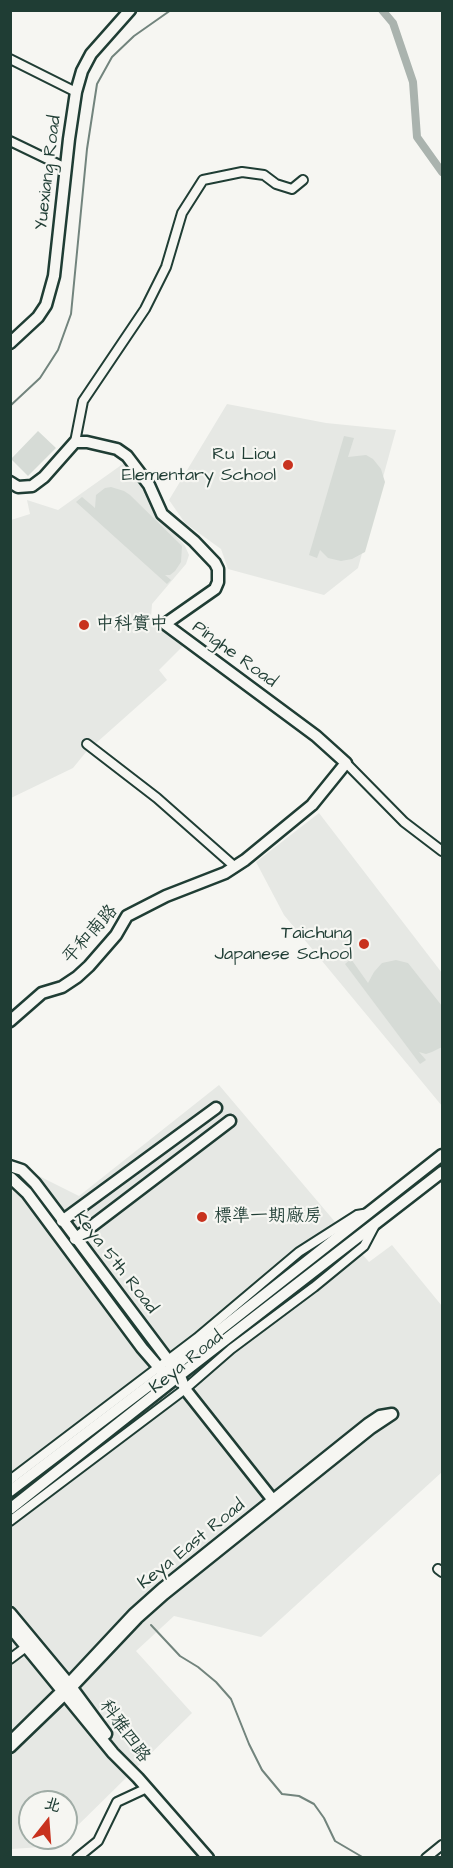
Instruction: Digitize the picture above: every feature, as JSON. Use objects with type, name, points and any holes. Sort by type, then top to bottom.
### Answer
[{"type":"street","name":"Yuexiang Road","points":[[10,343],[38,317],[46,305],[54,276],[76,92],[82,71],[91,54],[130,10]]},
{"type":"street","points":[[10,59],[76,92]]},
{"type":"street","points":[[10,141],[66,168]]},
{"type":"street","points":[[10,482],[18,488],[32,486],[44,477],[75,442],[83,402],[145,309],[166,267],[182,213],[203,180],[242,172],[264,175],[276,184],[292,189],[303,180]]},
{"type":"street","name":"Pinghe Road","points":[[75,442],[87,442],[117,449],[127,456],[149,485],[162,514],[215,562],[218,575],[215,588],[209,595],[165,624],[308,730],[346,764]]},
{"type":"street","points":[[87,744],[157,798],[234,866]]},
{"type":"street","points":[[346,764],[404,822],[442,851]]},
{"type":"street","name":"平和南路","points":[[10,1021],[42,993],[62,987],[77,977],[116,935],[127,916],[166,896],[225,873],[312,805],[346,764]]},
{"type":"street","points":[[62,1221],[216,1108]]},
{"type":"street","points":[[75,1239],[230,1120]]},
{"type":"street","name":"Keya Road","points":[[10,1491],[169,1371],[442,1155]]},
{"type":"street","name":"Keya 5th Road","points":[[169,1371],[134,1314],[34,1183],[21,1170],[11,1174],[142,1348],[169,1371],[185,1389],[275,1502]]},
{"type":"street","name":"Keya Road","points":[[10,1480],[169,1371],[375,1224],[442,1172]]},
{"type":"street","name":"Keya Road","points":[[10,1521],[185,1389],[231,1348],[314,1287],[364,1246],[375,1224]]},
{"type":"street","name":"Keya Road","points":[[10,1509],[169,1371]]},
{"type":"street","name":"Keya East Road","points":[[392,1414],[275,1502],[368,1424],[380,1416],[392,1414]]},
{"type":"street","points":[[10,1747],[137,1618],[275,1502]]},
{"type":"street","name":"科雅四路","points":[[10,1613],[138,1778],[208,1857]]},
{"type":"street","name":"科雅四路","points":[[10,1627],[67,1689]]},
{"type":"street","points":[[10,1659],[26,1647]]},
{"type":"street","points":[[10,1742],[67,1689]]},
{"type":"street","points":[[77,1857],[98,1841],[117,1802],[147,1788]]},
{"type":"street","points":[[426,1857],[442,1845]]},
{"type":"shaded area","name":"Ru Liou Elementary School","points":[[227,404],[326,423],[396,430],[358,568],[324,595],[228,569],[221,549],[185,523],[169,500]]},
{"type":"shaded area","points":[[38,431],[56,448],[28,476],[11,459]]},
{"type":"shaded area","points":[[344,436],[354,438],[348,457],[366,455],[373,459],[381,469],[385,482],[365,552],[352,559],[341,561],[328,558],[320,550],[317,558],[309,555]]},
{"type":"shaded area","name":"中科實中","points":[[127,461],[139,474],[161,519],[185,546],[189,555],[186,564],[152,604],[151,618],[183,646],[159,670],[167,680],[86,752],[73,768],[11,798],[11,520],[30,514],[27,500],[58,510]]},
{"type":"shaded area","points":[[111,487],[130,495],[182,546],[181,562],[175,571],[170,575],[165,575],[171,580],[167,584],[76,502],[82,497],[95,508],[96,495],[105,488]]},
{"type":"shaded area","name":"Taichung Japanese School","points":[[319,813],[442,973],[442,1106],[284,915],[256,862]]},
{"type":"shaded area","points":[[351,959],[368,983],[382,963],[396,960],[408,963],[442,1006],[442,1047],[426,1054],[419,1052],[426,1060],[420,1064],[345,964]]},
{"type":"shaded area","points":[[219,1085],[369,1262],[392,1245],[442,1306],[442,1472],[261,1637],[174,1616],[136,1651],[192,1713],[78,1825],[78,1790],[18,1790],[18,1849],[11,1849],[11,1162],[79,1196]]},
{"type":"waterway","points":[[10,406],[40,378],[58,350],[71,314],[87,149],[97,84],[112,57],[134,36],[171,10]]},
{"type":"waterway","points":[[382,10],[393,23],[413,82],[417,137],[442,172]]},
{"type":"waterway","points":[[151,1625],[180,1656],[216,1682],[231,1699],[262,1770],[282,1794],[299,1796],[314,1804],[335,1841],[364,1858]]},
{"type":"place","name":"Ru Liou Elementary School","points":[[288,465]]},
{"type":"place","name":"中科實中","points":[[84,625]]},
{"type":"place","name":"Taichung Japanese School","points":[[364,944]]},
{"type":"place","name":"標準一期廠房","points":[[202,1217]]}]
